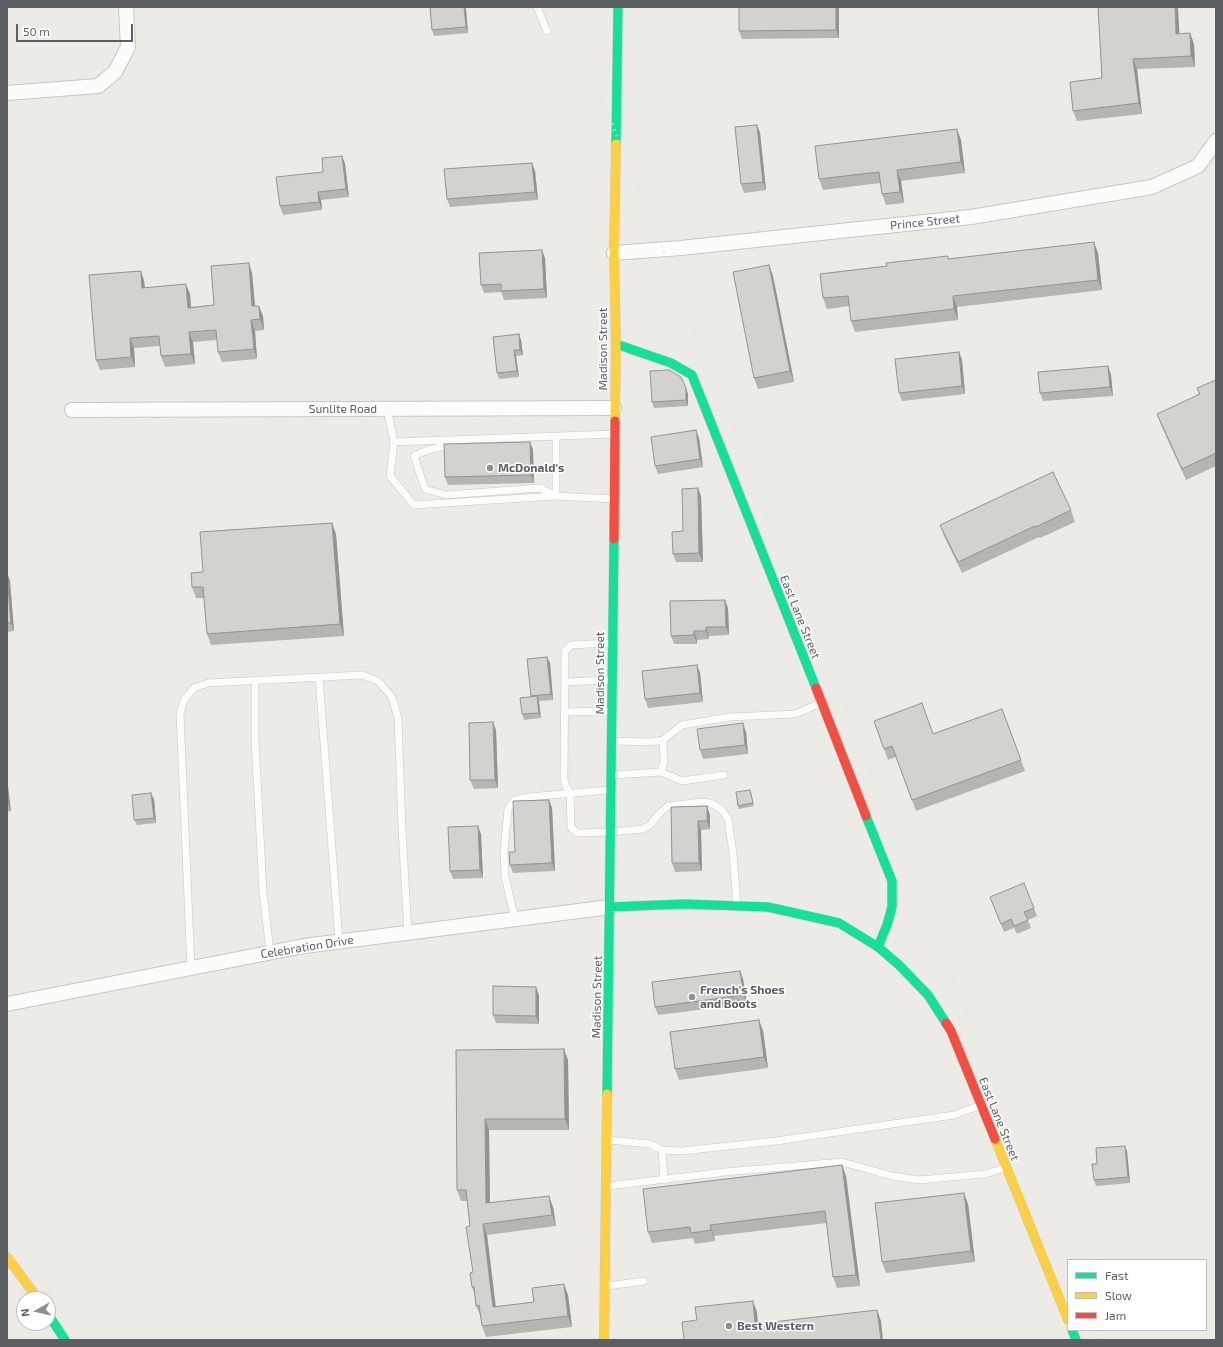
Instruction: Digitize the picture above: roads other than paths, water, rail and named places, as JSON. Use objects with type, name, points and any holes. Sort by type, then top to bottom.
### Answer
[{"type":"street","points":[[7,93],[98,86],[115,72],[128,47],[126,7]]},
{"type":"street","name":"Madison Street","points":[[604,1340],[612,741],[614,408],[616,344],[614,253],[618,7]]},
{"type":"street","name":"Prince Street","points":[[614,253],[681,248],[971,217],[1152,188],[1198,166],[1216,141]]},
{"type":"street","name":"East Lane Street","points":[[616,344],[672,363],[692,375],[892,881],[892,907],[887,925],[878,947]]},
{"type":"street","name":"Sunlite Road","points":[[72,410],[614,408]]},
{"type":"street","name":"East Lane Street","points":[[610,907],[684,904],[768,907],[839,923],[878,947],[899,965],[928,995],[951,1031],[1067,1318]]},
{"type":"street","name":"Celebration Drive","points":[[7,1004],[304,946],[610,907]]},
{"type":"street","points":[[7,1257],[32,1291]]},
{"type":"street","points":[[56,1327],[64,1340]]},
{"type":"lane","points":[[537,7],[547,31]]},
{"type":"lane","points":[[387,409],[394,442],[390,476],[414,505],[556,496],[614,499]]},
{"type":"lane","points":[[394,442],[614,434]]},
{"type":"lane","points":[[556,437],[556,496]]},
{"type":"lane","points":[[469,440],[428,450],[414,456],[425,489],[446,495],[540,488],[556,496]]},
{"type":"lane","points":[[612,643],[571,645],[565,651],[564,779],[570,793],[571,827],[577,833],[611,832],[643,828],[650,825],[668,806],[702,802],[711,803],[722,810],[728,819],[733,854],[737,906]]},
{"type":"lane","points":[[191,968],[180,714],[184,700],[194,688],[208,683],[362,675],[378,681],[392,697],[398,718],[408,932]]},
{"type":"lane","points":[[319,677],[339,941]]},
{"type":"lane","points":[[255,680],[255,739],[263,892],[270,952]]},
{"type":"lane","points":[[565,682],[612,680]]},
{"type":"lane","points":[[612,741],[650,742],[663,740],[682,725],[730,717],[795,714],[822,703]]},
{"type":"lane","points":[[565,712],[612,711]]},
{"type":"lane","points":[[661,772],[664,762],[663,740]]},
{"type":"lane","points":[[611,775],[661,772],[682,781],[724,775]]},
{"type":"lane","points":[[515,919],[505,877],[504,850],[508,809],[515,800],[528,797],[611,790]]},
{"type":"lane","points":[[607,1140],[650,1144],[662,1150],[681,1151],[776,1141],[954,1115],[981,1105]]},
{"type":"lane","points":[[662,1150],[664,1180]]},
{"type":"lane","points":[[606,1186],[725,1172],[842,1162],[892,1176],[920,1180],[985,1174],[1006,1167]]},
{"type":"lane","points":[[605,1287],[644,1281]]},
{"type":"railway","points":[[565,7],[1067,1259]]},
{"type":"railway","points":[[1096,1331],[1100,1340]]},
{"type":"place","name":"McDonald's","points":[[490,468]]},
{"type":"place","name":"French's Shoes and Boots","points":[[692,997]]},
{"type":"place","name":"Best Western","points":[[729,1326]]}]
